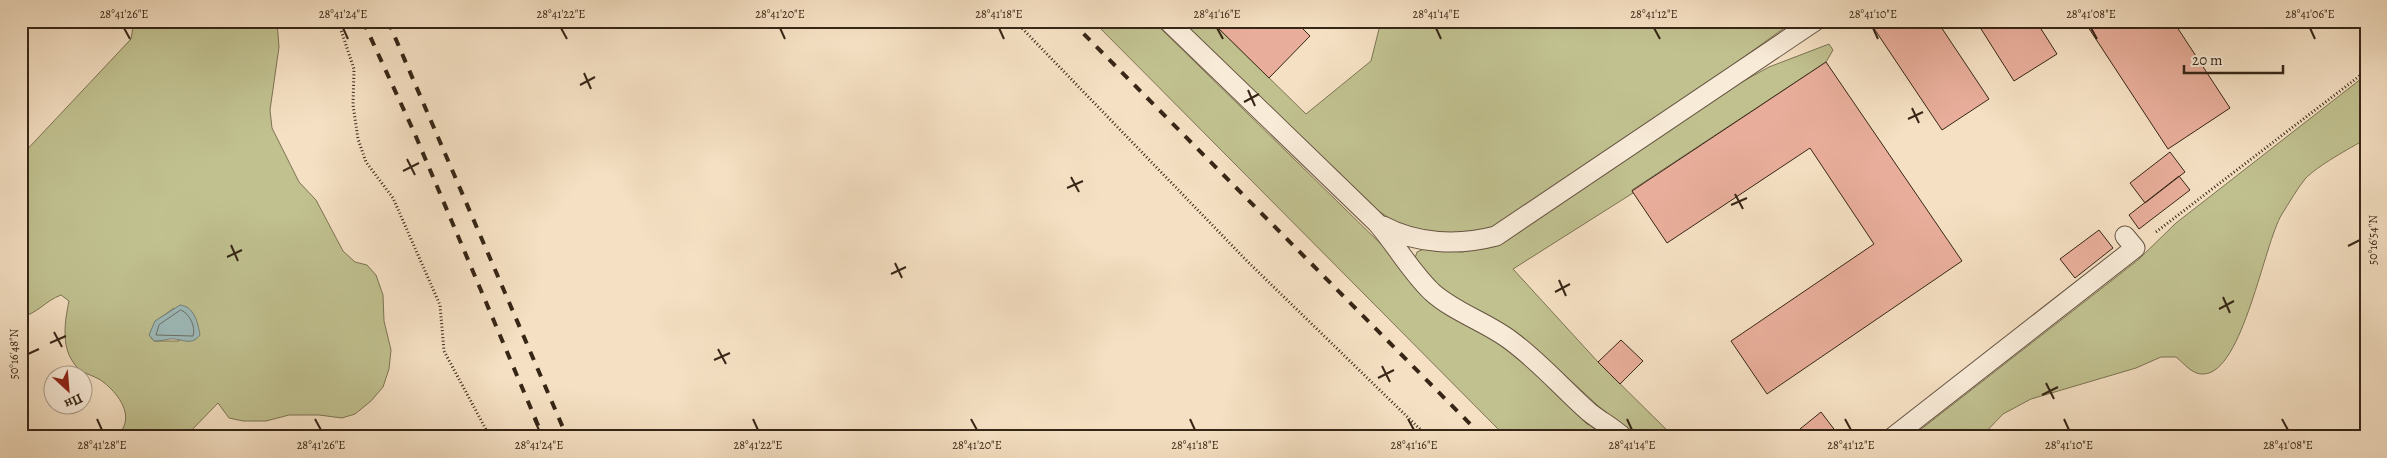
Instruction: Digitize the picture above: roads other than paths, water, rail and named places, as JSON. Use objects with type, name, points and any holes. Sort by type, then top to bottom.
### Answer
[{"type":"lane","points":[[1168,21],[1377,223],[1433,293],[1493,328],[1517,345],[1549,372],[1590,413],[1608,424],[1623,437]]},
{"type":"lane","points":[[1377,223],[1401,236],[1455,243],[1476,242],[1496,236],[1815,21]]},
{"type":"lane","points":[[1893,437],[2130,242]]},
{"type":"water","points":[[180,305],[189,308],[192,312],[200,335],[193,341],[170,339],[154,341],[149,335],[155,321]]},
{"type":"railway","points":[[363,21],[414,132],[543,437]]},
{"type":"railway","points":[[388,21],[567,437]]},
{"type":"railway","points":[[1071,21],[1483,437]]}]
